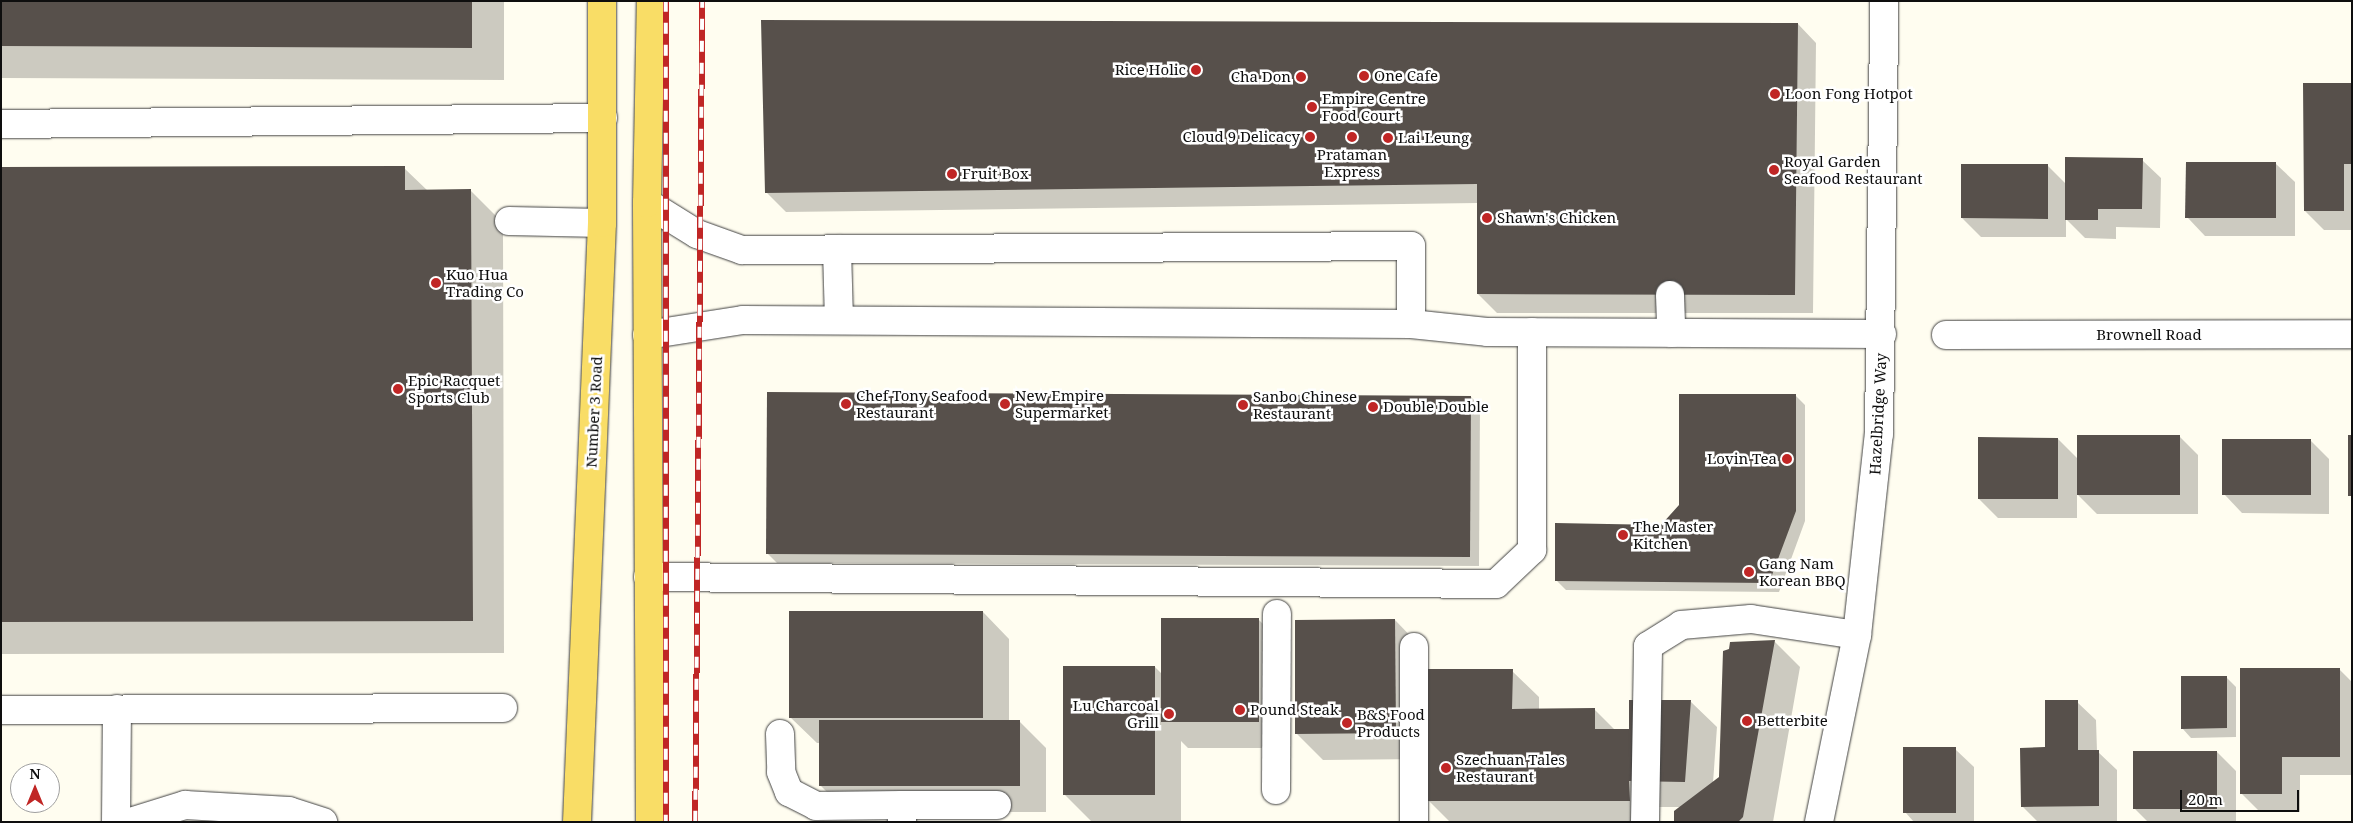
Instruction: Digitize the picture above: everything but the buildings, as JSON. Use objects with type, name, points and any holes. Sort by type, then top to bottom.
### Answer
[{"type":"main road","name":"Number 3 Road","points":[[577,822],[602,223],[602,1]]},
{"type":"main road","points":[[650,822],[647,203],[651,1]]},
{"type":"street","name":"Hazelbridge Way","points":[[1819,822],[1856,635],[1880,434],[1884,1]]},
{"type":"street","points":[[1,124],[602,118]]},
{"type":"street","points":[[647,203],[696,234],[742,250],[1411,246],[1411,324]]},
{"type":"street","points":[[509,221],[602,223]]},
{"type":"street","points":[[837,249],[839,320]]},
{"type":"street","points":[[1670,295],[1671,334]]},
{"type":"street","points":[[647,336],[743,320],[1411,324],[1532,332],[1882,334]]},
{"type":"street","points":[[648,577],[1496,584],[1532,550],[1532,332]]},
{"type":"street","name":"Brownell Road","points":[[1946,336],[2352,334]]},
{"type":"street","points":[[1276,790],[1277,614]]},
{"type":"street","points":[[1645,822],[1648,646],[1681,625],[1751,619],[1856,635]]},
{"type":"street","points":[[1414,647],[1414,822]]},
{"type":"street","points":[[1,710],[503,708]]},
{"type":"street","points":[[116,822],[117,709]]},
{"type":"street","points":[[780,734],[781,772],[789,792],[816,806],[902,814],[997,805]]},
{"type":"street","points":[[130,822],[185,805],[289,811],[323,822]]},
{"type":"railway","points":[[666,1],[666,822]]},
{"type":"railway","points":[[695,822],[702,1]]},
{"type":"place","name":"Rice Holic","points":[[1196,70]]},
{"type":"place","name":"One Cafe","points":[[1364,76]]},
{"type":"place","name":"Cha Don","points":[[1301,77]]},
{"type":"place","name":"Loon Fong Hotpot","points":[[1775,94]]},
{"type":"place","name":"Empire Centre Food Court","points":[[1312,107]]},
{"type":"place","name":"Cloud 9 Delicacy","points":[[1310,137]]},
{"type":"place","name":"Prataman Express","points":[[1352,137]]},
{"type":"place","name":"Lai Leung","points":[[1388,138]]},
{"type":"place","name":"Royal Garden Seafood Restaurant","points":[[1774,170]]},
{"type":"place","name":"Fruit Box","points":[[952,174]]},
{"type":"place","name":"Shawn's Chicken","points":[[1487,218]]},
{"type":"place","name":"Kuo Hua Trading Co","points":[[436,283]]},
{"type":"place","name":"Epic Racquet Sports Club","points":[[398,389]]},
{"type":"place","name":"Chef Tony Seafood Restaurant","points":[[846,404]]},
{"type":"place","name":"New Empire Supermarket","points":[[1005,404]]},
{"type":"place","name":"Sanbo Chinese Restaurant","points":[[1243,405]]},
{"type":"place","name":"Double Double","points":[[1373,407]]},
{"type":"place","name":"Lovin Tea","points":[[1787,459]]},
{"type":"place","name":"The Master Kitchen","points":[[1623,535]]},
{"type":"place","name":"Gang Nam Korean BBQ","points":[[1749,572]]},
{"type":"place","name":"Pound Steak","points":[[1240,710]]},
{"type":"place","name":"Lu Charcoal Grill","points":[[1169,714]]},
{"type":"place","name":"Betterbite","points":[[1747,721]]},
{"type":"place","name":"B&S Food Products","points":[[1347,723]]},
{"type":"place","name":"Szechuan Tales Restaurant","points":[[1446,768]]}]
